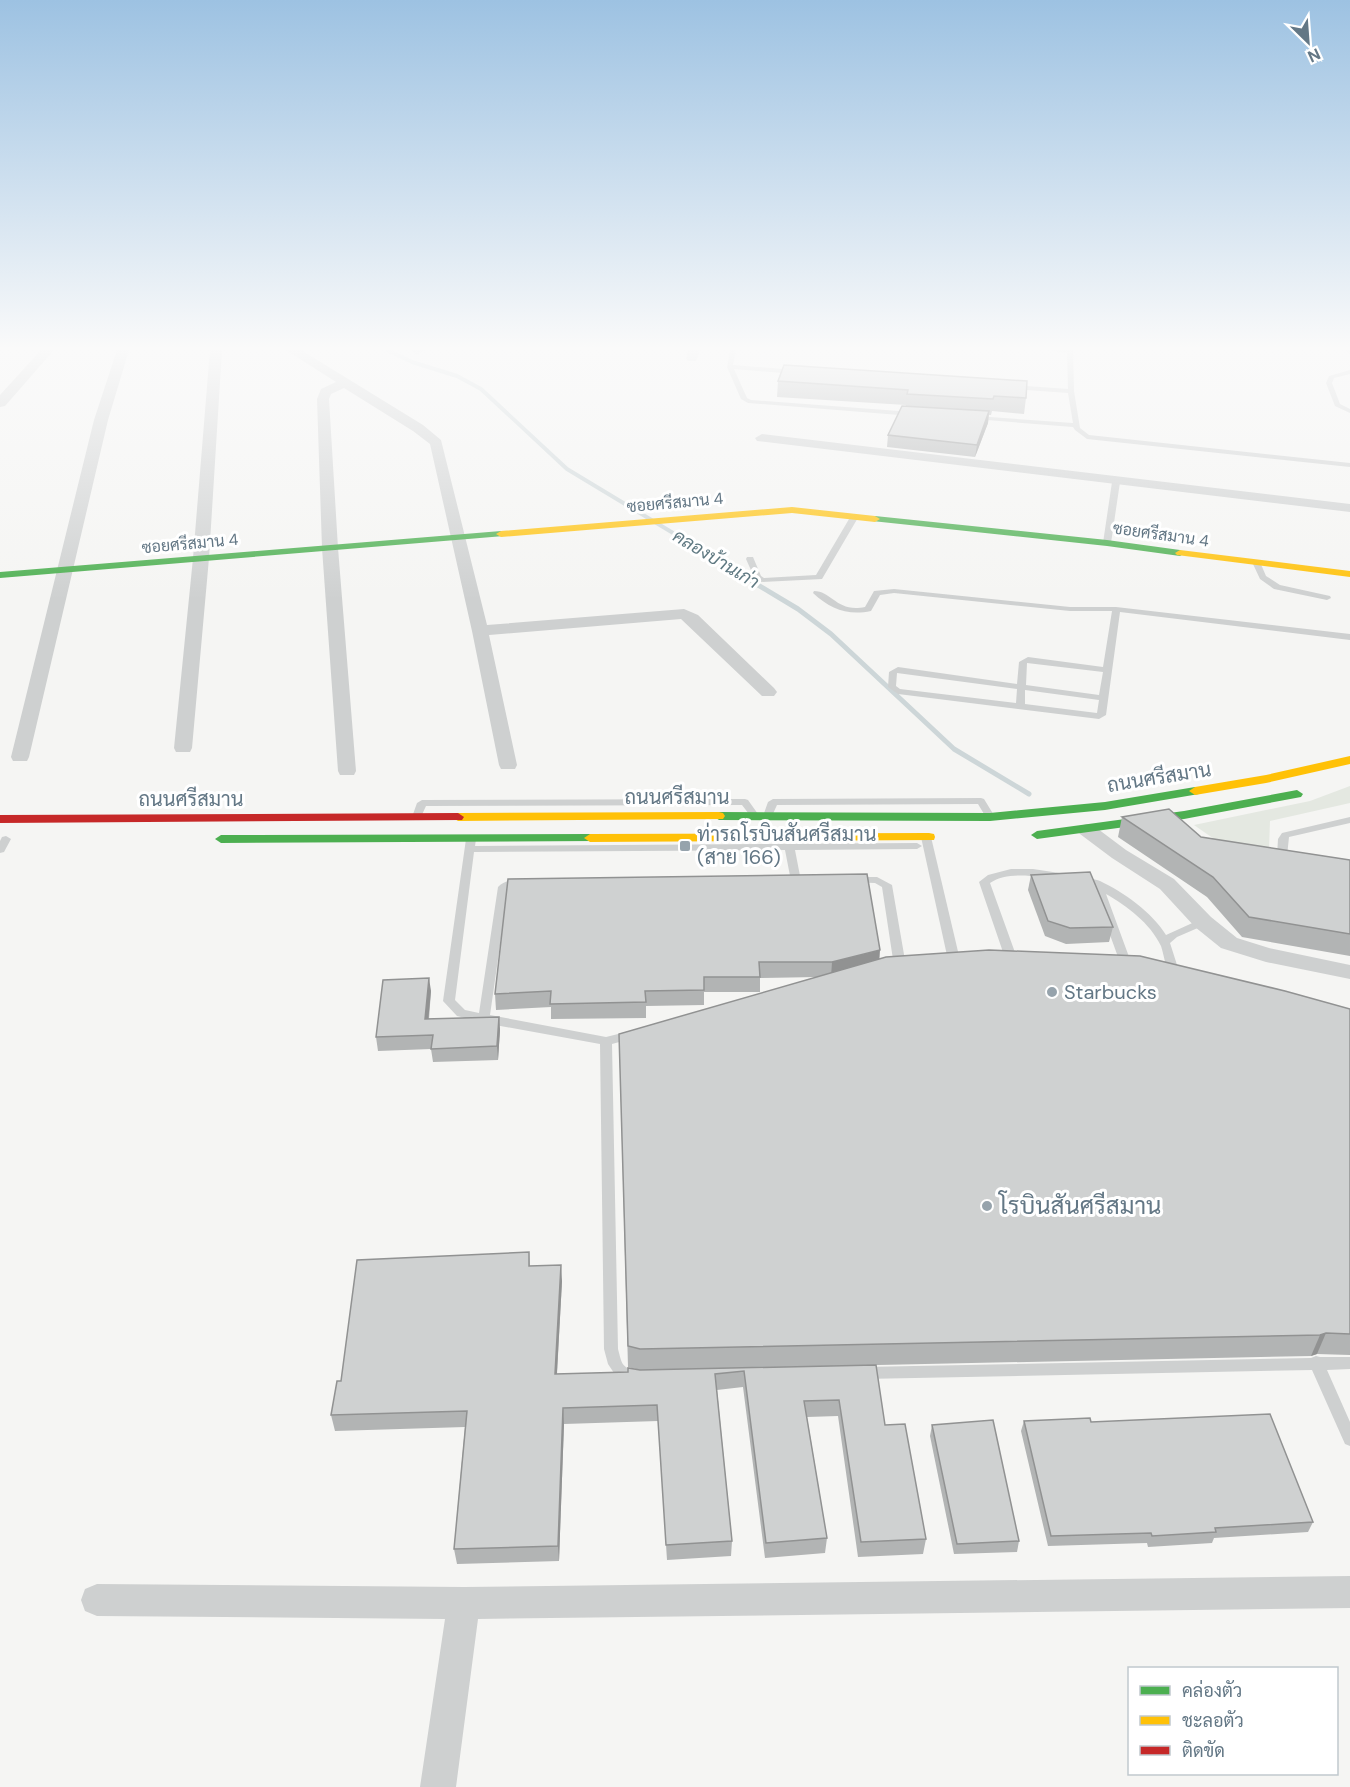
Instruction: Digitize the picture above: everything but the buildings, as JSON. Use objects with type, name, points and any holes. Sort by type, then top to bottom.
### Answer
[{"type":"main road","name":"ซอยศรีสมาน 4","points":[[0,575],[657,519],[792,510],[1107,543],[1257,564],[1350,574]]},
{"type":"main road","name":"ถนนศรีสมาน","points":[[0,819],[990,817],[1105,806],[1266,779],[1350,760]]},
{"type":"main road","name":"ถนนศรีสมาน","points":[[1024,835],[1186,819],[1316,789]]},
{"type":"main road","name":"ถนนศรีสมาน","points":[[209,839],[470,844],[927,842],[947,837]]},
{"type":"street","points":[[20,757],[98,433]]},
{"type":"street","points":[[183,748],[210,433]]},
{"type":"street","points":[[325,433],[330,548],[347,771]]},
{"type":"street","points":[[424,433],[436,443],[480,631],[508,765]]},
{"type":"street","points":[[762,438],[1116,482],[1350,508]]},
{"type":"street","points":[[480,631],[684,614],[692,618],[768,692]]},
{"type":"street","points":[[1087,830],[1119,854],[1167,884],[1203,922],[1229,943],[1240,948],[1350,972]]},
{"type":"street","points":[[97,1600],[464,1603],[1350,1592]]},
{"type":"street","points":[[438,1787],[464,1603]]},
{"type":"lane","points":[[1083,433],[1091,438],[1350,465]]},
{"type":"lane","points":[[1107,543],[1116,482]]},
{"type":"lane","points":[[750,558],[758,578],[763,580],[819,577],[855,516]]},
{"type":"lane","points":[[1257,564],[1263,577],[1276,586],[1328,598]]},
{"type":"lane","points":[[817,593],[839,609],[859,611],[868,609],[877,593],[885,591],[1070,609],[1116,609],[1350,637]]},
{"type":"lane","points":[[1103,698],[898,670],[893,672],[892,687],[898,691],[1100,716],[1103,698],[1116,609]]},
{"type":"lane","points":[[1020,706],[1023,662],[1028,660],[1107,670]]},
{"type":"lane","points":[[1282,856],[1283,839],[1286,836],[1350,820]]},
{"type":"lane","points":[[640,1032],[606,1041],[484,1019],[461,1013],[449,1001],[470,844],[789,847],[927,842],[949,960],[969,958]]},
{"type":"lane","points":[[789,847],[795,881]]},
{"type":"lane","points":[[1011,959],[984,882],[996,875],[1035,870],[1097,883],[1138,910],[1165,942],[1173,971]]},
{"type":"lane","points":[[846,880],[877,880],[887,885],[900,966]]},
{"type":"lane","points":[[1097,883],[1120,964],[1139,964]]},
{"type":"lane","points":[[484,1019],[503,887],[510,884],[531,884]]},
{"type":"lane","points":[[1165,942],[1173,935],[1203,922]]},
{"type":"lane","points":[[606,1041],[611,1349],[615,1364],[623,1375],[640,1378]]},
{"type":"lane","points":[[1316,1362],[1350,1439]]},
{"type":"lane","points":[[854,1373],[1350,1363]]},
{"type":"shaded area","points":[[1350,786],[1350,803],[1270,821],[1269,849],[1217,841],[1194,825],[1310,801]]},
{"type":"waterway","name":"คลองบ้านเก่า","points":[[529,433],[567,469],[746,577]]},
{"type":"waterway","name":"คลองบ้านเก่า","points":[[743,576],[798,609],[831,634],[954,749],[1029,794]]},
{"type":"traffic: fast","points":[[875,519],[1107,543],[1180,553]]},
{"type":"traffic: fast","points":[[0,575],[501,534]]},
{"type":"traffic: fast","points":[[719,816],[990,817],[1105,806],[1195,791]]},
{"type":"traffic: fast","points":[[1037,835],[1184,815],[1297,794]]},
{"type":"traffic: fast","points":[[221,839],[590,838]]},
{"type":"traffic: slow","points":[[501,534],[792,510],[875,519]]},
{"type":"traffic: slow","points":[[1180,553],[1350,574]]},
{"type":"traffic: slow","points":[[1195,791],[1266,779],[1350,760]]},
{"type":"traffic: slow","points":[[458,817],[719,816]]},
{"type":"traffic: slow","points":[[590,838],[929,837]]},
{"type":"traffic: jam","points":[[0,819],[458,817]]},
{"type":"place","name":"ท่ารถโรบินสันศรีสมาน (สาย 166)","points":[[685,846]]},
{"type":"place","name":"Starbucks","points":[[1052,992]]},
{"type":"place","name":"โรบินสันศรีสมาน","points":[[987,1206]]}]
